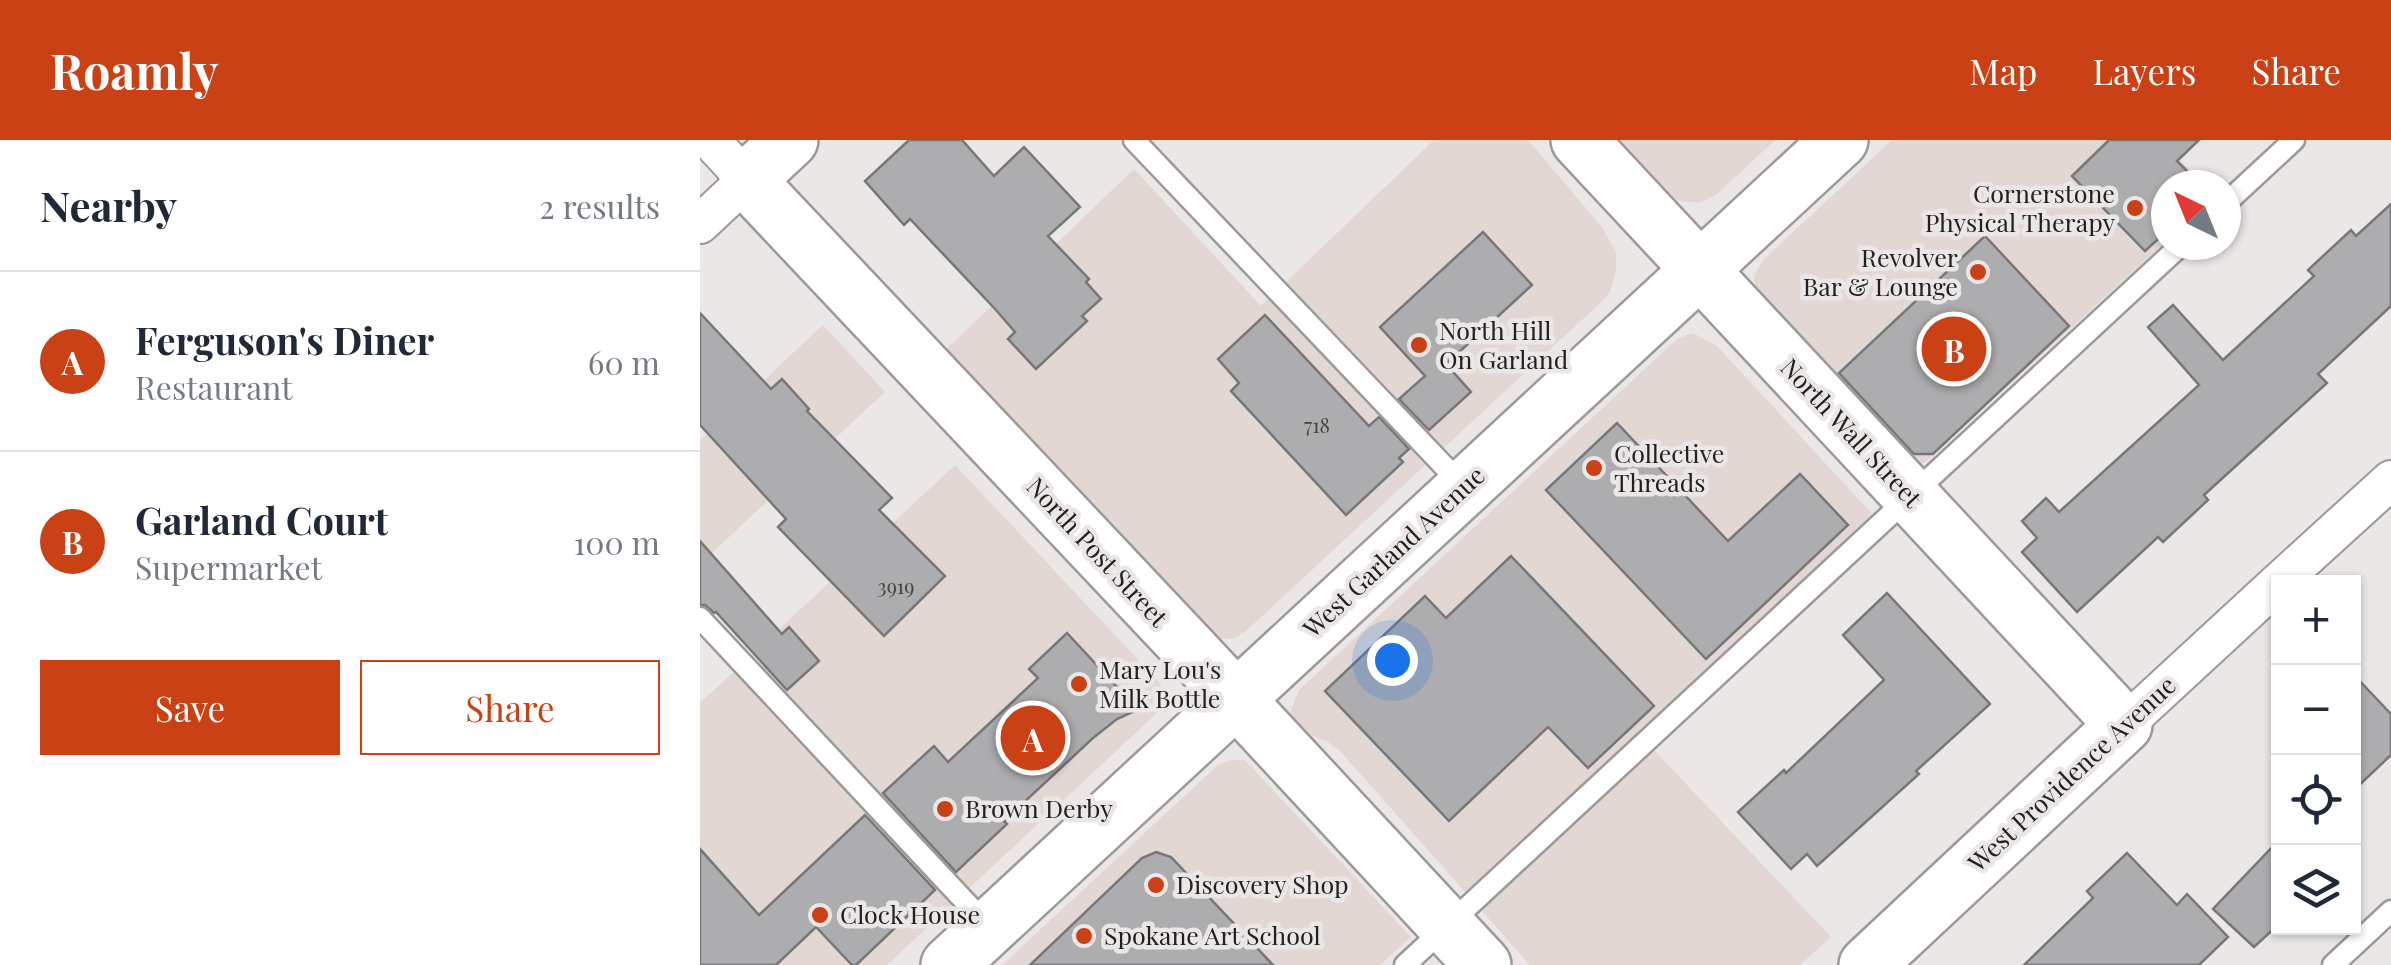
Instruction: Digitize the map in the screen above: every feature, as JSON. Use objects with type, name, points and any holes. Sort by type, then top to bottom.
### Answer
[{"type":"street","name":"North Post Street","points":[[710,140],[1483,965]]},
{"type":"street","points":[[700,224],[790,140]]},
{"type":"street","name":"North Wall Street","points":[[1579,140],[2124,726]]},
{"type":"street","name":"West Garland Avenue","points":[[949,965],[1840,140]]},
{"type":"street","name":"West Providence Avenue","points":[[2288,575],[2391,480]]},
{"type":"street","name":"West Providence Avenue","points":[[1867,965],[2271,590]]},
{"type":"lane","points":[[1134,140],[1464,488]]},
{"type":"lane","points":[[2241,189],[2294,140]]},
{"type":"lane","points":[[1405,965],[2164,260]]},
{"type":"lane","points":[[700,618],[989,928]]},
{"type":"lane","points":[[2333,965],[2391,911]]},
{"type":"shaded area","points":[[1434,140],[1528,140],[1602,227],[1616,252],[1610,292],[1245,632],[1232,639],[1216,638],[937,358],[1134,169],[1261,306]]},
{"type":"shaded area","points":[[1603,140],[1775,140],[1716,195],[1699,203],[1660,195]]},
{"type":"shaded area","points":[[1892,140],[2161,140],[2190,170],[2151,170],[2151,255],[1917,466],[1756,301],[1754,276],[1763,260]]},
{"type":"shaded area","points":[[823,325],[885,392],[700,564],[700,440]]},
{"type":"shaded area","points":[[1693,333],[1717,346],[1887,530],[1652,748],[1831,937],[1800,965],[1530,965],[1341,752],[1299,730],[1291,710],[1299,690],[1677,339]]},
{"type":"shaded area","points":[[955,465],[1160,683],[1166,699],[1159,711],[887,965],[700,965],[700,703]]},
{"type":"shaded area","points":[[1245,760],[1411,937],[1380,965],[1002,965],[1219,764]]},
{"type":"building","points":[[909,140],[962,140],[994,176],[1024,147],[1080,207],[1048,236],[1089,279],[1086,282],[1101,299],[1082,316],[1087,321],[1036,369],[1008,339],[1015,332],[996,310],[910,219],[904,225],[865,181]]},
{"type":"building","name":"Cornerstone Physical Therapy","points":[[2109,140],[2199,140],[2177,161],[2186,170],[2151,170],[2151,246],[2145,251],[2072,176]]},
{"type":"building","points":[[2391,204],[2391,306],[2318,374],[2327,383],[2204,495],[2208,500],[2163,542],[2158,537],[2077,612],[2022,552],[2037,538],[2022,521],[2046,498],[2059,512],[2199,385],[2148,327],[2173,305],[2223,360],[2314,276],[2308,270],[2351,230],[2356,236]]},
{"type":"building","points":[[1483,232],[1532,285],[1446,364],[1471,392],[1429,430],[1399,399],[1425,376],[1380,327]]},
{"type":"building","points":[[1985,236],[2069,326],[1933,454],[1914,454],[1839,373]]},
{"type":"building","points":[[700,313],[771,389],[782,379],[807,411],[892,498],[879,510],[945,576],[884,636],[778,527],[786,519],[700,425]]},
{"type":"building","points":[[1265,315],[1369,426],[1379,417],[1409,449],[1399,458],[1403,462],[1346,515],[1231,391],[1239,383],[1218,359]]},
{"type":"building","points":[[1617,423],[1728,541],[1800,474],[1848,525],[1706,659],[1546,490]]},
{"type":"building","points":[[700,541],[782,634],[789,627],[819,661],[787,690],[716,612],[700,605]]},
{"type":"building","points":[[1511,556],[1654,706],[1588,768],[1548,727],[1449,821],[1325,691],[1425,596],[1446,618]]},
{"type":"building","points":[[1887,593],[1990,704],[1817,866],[1807,854],[1791,869],[1738,812],[1784,770],[1786,773],[1884,680],[1843,635]]},
{"type":"building","points":[[1067,633],[1141,708],[1117,719],[1093,738],[956,872],[883,793],[934,746],[948,762],[1038,678],[1029,669]]},
{"type":"building","points":[[2361,682],[2391,714],[2391,755],[2361,783]]},
{"type":"building","points":[[865,815],[935,890],[856,965],[816,927],[776,965],[700,965],[700,849],[759,915]]},
{"type":"building","points":[[2271,848],[2271,931],[2254,947],[2213,909]]},
{"type":"building","name":"Discovery Shop","points":[[1156,852],[1171,857],[1273,965],[1030,965],[1142,858]]},
{"type":"building","points":[[2127,853],[2177,905],[2187,894],[2228,937],[2199,965],[2024,965],[2093,898],[2087,891]]},
{"type":"place","name":"Cornerstone Physical Therapy","points":[[2135,208]]},
{"type":"place","name":"Revolver Bar & Lounge","points":[[1978,272]]},
{"type":"place","name":"North Hill On Garland","points":[[1419,345]]},
{"type":"place","name":"Garland Court","points":[[1954,349]]},
{"type":"place","name":"Collective Threads","points":[[1594,468]]},
{"type":"place","name":"Mary Lou's Milk Bottle","points":[[1079,684]]},
{"type":"place","name":"Ferguson's Diner","points":[[1033,738]]},
{"type":"place","name":"Brown Derby","points":[[945,809]]},
{"type":"place","name":"Discovery Shop","points":[[1156,885]]},
{"type":"place","name":"Clock House","points":[[820,915]]},
{"type":"place","name":"Spokane Art School","points":[[1084,936]]}]
